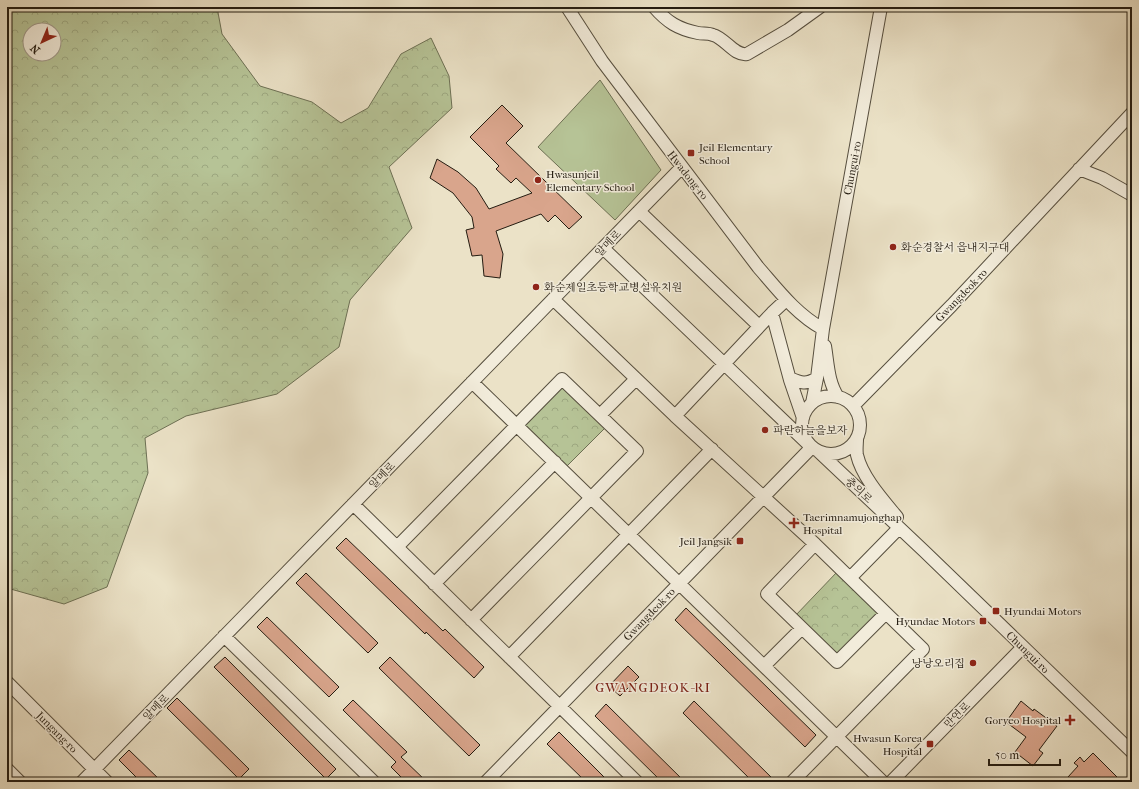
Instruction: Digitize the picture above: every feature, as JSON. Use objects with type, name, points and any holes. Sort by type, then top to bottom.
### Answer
[{"type":"street","name":"Hwadong-ro","points":[[568,7],[602,61],[758,267],[786,300],[813,324],[823,329]]},
{"type":"street","points":[[654,7],[672,25],[684,30],[714,35],[736,51],[747,54],[788,30],[820,7]]},
{"type":"street","name":"Chungui-ro","points":[[823,329],[881,7]]},
{"type":"street","name":"Gwangdeok-ro","points":[[853,406],[952,305],[1132,112]]},
{"type":"street","name":"알메로","points":[[82,782],[682,167]]},
{"type":"street","points":[[1079,169],[1102,178],[1132,195]]},
{"type":"street","points":[[638,212],[759,326]]},
{"type":"street","name":"충의로","points":[[603,248],[724,364],[924,551]]},
{"type":"street","points":[[553,299],[675,416],[815,544],[923,649],[792,782]]},
{"type":"street","points":[[675,416],[759,326],[786,300]]},
{"type":"street","points":[[772,313],[802,418],[803,435],[813,447],[827,454],[836,454],[844,452],[852,446],[860,431],[858,414],[853,406],[846,400],[838,397],[828,396],[819,398],[806,410],[802,418]]},
{"type":"street","points":[[812,403],[817,378],[823,329]]},
{"type":"street","points":[[823,329],[830,376],[833,389],[838,397]]},
{"type":"street","points":[[790,379],[806,383],[817,378]]},
{"type":"street","points":[[397,547],[562,379],[637,451],[471,620]]},
{"type":"street","points":[[600,415],[636,379]]},
{"type":"street","points":[[472,382],[883,782]]},
{"type":"street","name":"충의로","points":[[857,439],[857,455],[871,483],[924,551]]},
{"type":"street","name":"Gwangdeok-ro","points":[[486,782],[813,447]]},
{"type":"street","points":[[509,657],[712,449]]},
{"type":"street","points":[[434,584],[555,462]]},
{"type":"street","points":[[353,504],[637,782]]},
{"type":"street","points":[[850,578],[899,528]]},
{"type":"street","points":[[815,544],[767,594],[837,662],[886,613]]},
{"type":"street","name":"Chungui-ro","points":[[924,551],[1132,752]]},
{"type":"street","points":[[764,666],[802,628]]},
{"type":"street","points":[[224,636],[374,782]]},
{"type":"street","name":"만연로","points":[[891,782],[1023,647]]},
{"type":"street","name":"Jungang-ro","points":[[7,682],[107,782]]},
{"type":"street","points":[[7,769],[20,782]]},
{"type":"green space","points":[[7,7],[217,7],[222,34],[260,86],[312,102],[341,123],[368,108],[401,54],[431,38],[449,76],[452,108],[389,167],[412,228],[350,300],[339,347],[277,394],[186,416],[145,438],[148,473],[107,587],[64,604],[7,588],[7,135],[9,133],[7,129]]},
{"type":"green space","points":[[600,80],[661,170],[615,220],[538,147]]},
{"type":"green space","points":[[564,384],[607,426],[566,467],[523,425]]},
{"type":"green space","points":[[837,572],[881,614],[838,658],[795,616]]},
{"type":"building","points":[[502,105],[523,126],[506,143],[582,217],[569,229],[555,215],[548,222],[541,214],[496,231],[503,254],[500,278],[484,276],[482,255],[472,256],[466,230],[474,228],[472,217],[453,193],[430,178],[437,159],[458,172],[476,188],[489,209],[532,193],[516,178],[511,183],[496,169],[499,166],[470,137]]},
{"type":"building","points":[[346,538],[443,631],[445,629],[484,667],[474,678],[426,632],[425,634],[336,548]]},
{"type":"building","points":[[306,573],[378,643],[368,653],[296,583]]},
{"type":"building","points":[[686,608],[816,735],[805,747],[675,620]]},
{"type":"building","points":[[267,617],[339,687],[329,697],[257,627]]},
{"type":"building","points":[[225,657],[336,769],[326,779],[214,667]]},
{"type":"building","points":[[390,657],[480,745],[469,756],[379,668]]},
{"type":"building","points":[[628,666],[639,677],[620,696],[609,686]]},
{"type":"building","points":[[177,698],[249,769],[239,779],[167,708]]},
{"type":"building","points":[[353,700],[407,752],[401,757],[427,782],[406,782],[391,767],[396,762],[343,710]]},
{"type":"building","points":[[694,701],[776,782],[753,782],[683,713]]},
{"type":"building","points":[[1021,701],[1033,711],[1034,709],[1057,726],[1039,750],[1043,753],[1033,766],[1015,752],[1026,737],[1006,722]]},
{"type":"building","points":[[606,704],[685,782],[662,782],[595,716]]},
{"type":"building","points":[[559,732],[609,782],[586,782],[547,744]]},
{"type":"building","points":[[129,750],[162,782],[141,782],[119,760]]},
{"type":"building","points":[[1093,753],[1122,782],[1073,782],[1068,777],[1078,766],[1074,763],[1080,757],[1084,762]]},
{"type":"place","name":"Jeil Elementary School","points":[[691,153]]},
{"type":"place","name":"Hwasunjeil Elementary School","points":[[538,180]]},
{"type":"place","name":"화순경찰서 읍내지구대","points":[[893,247]]},
{"type":"place","name":"화순제일초등학교병설유치원","points":[[536,287]]},
{"type":"place","name":"파란하늘을보자","points":[[765,430]]},
{"type":"place","name":"Taerimnamujonghap Hospital","points":[[794,523]]},
{"type":"place","name":"Jeil Jangsik","points":[[740,541]]},
{"type":"place","name":"Hyundai Motors","points":[[996,611]]},
{"type":"place","name":"Hyundae Motors","points":[[983,621]]},
{"type":"place","name":"낭낭오리집","points":[[973,663]]},
{"type":"place","name":"Goryeo Hospital","points":[[1070,720]]},
{"type":"place","name":"Hwasun Korea Hospital","points":[[930,744]]},
{"type":"district","name":"GWANGDEOK-RI","points":[[653,687]]}]
